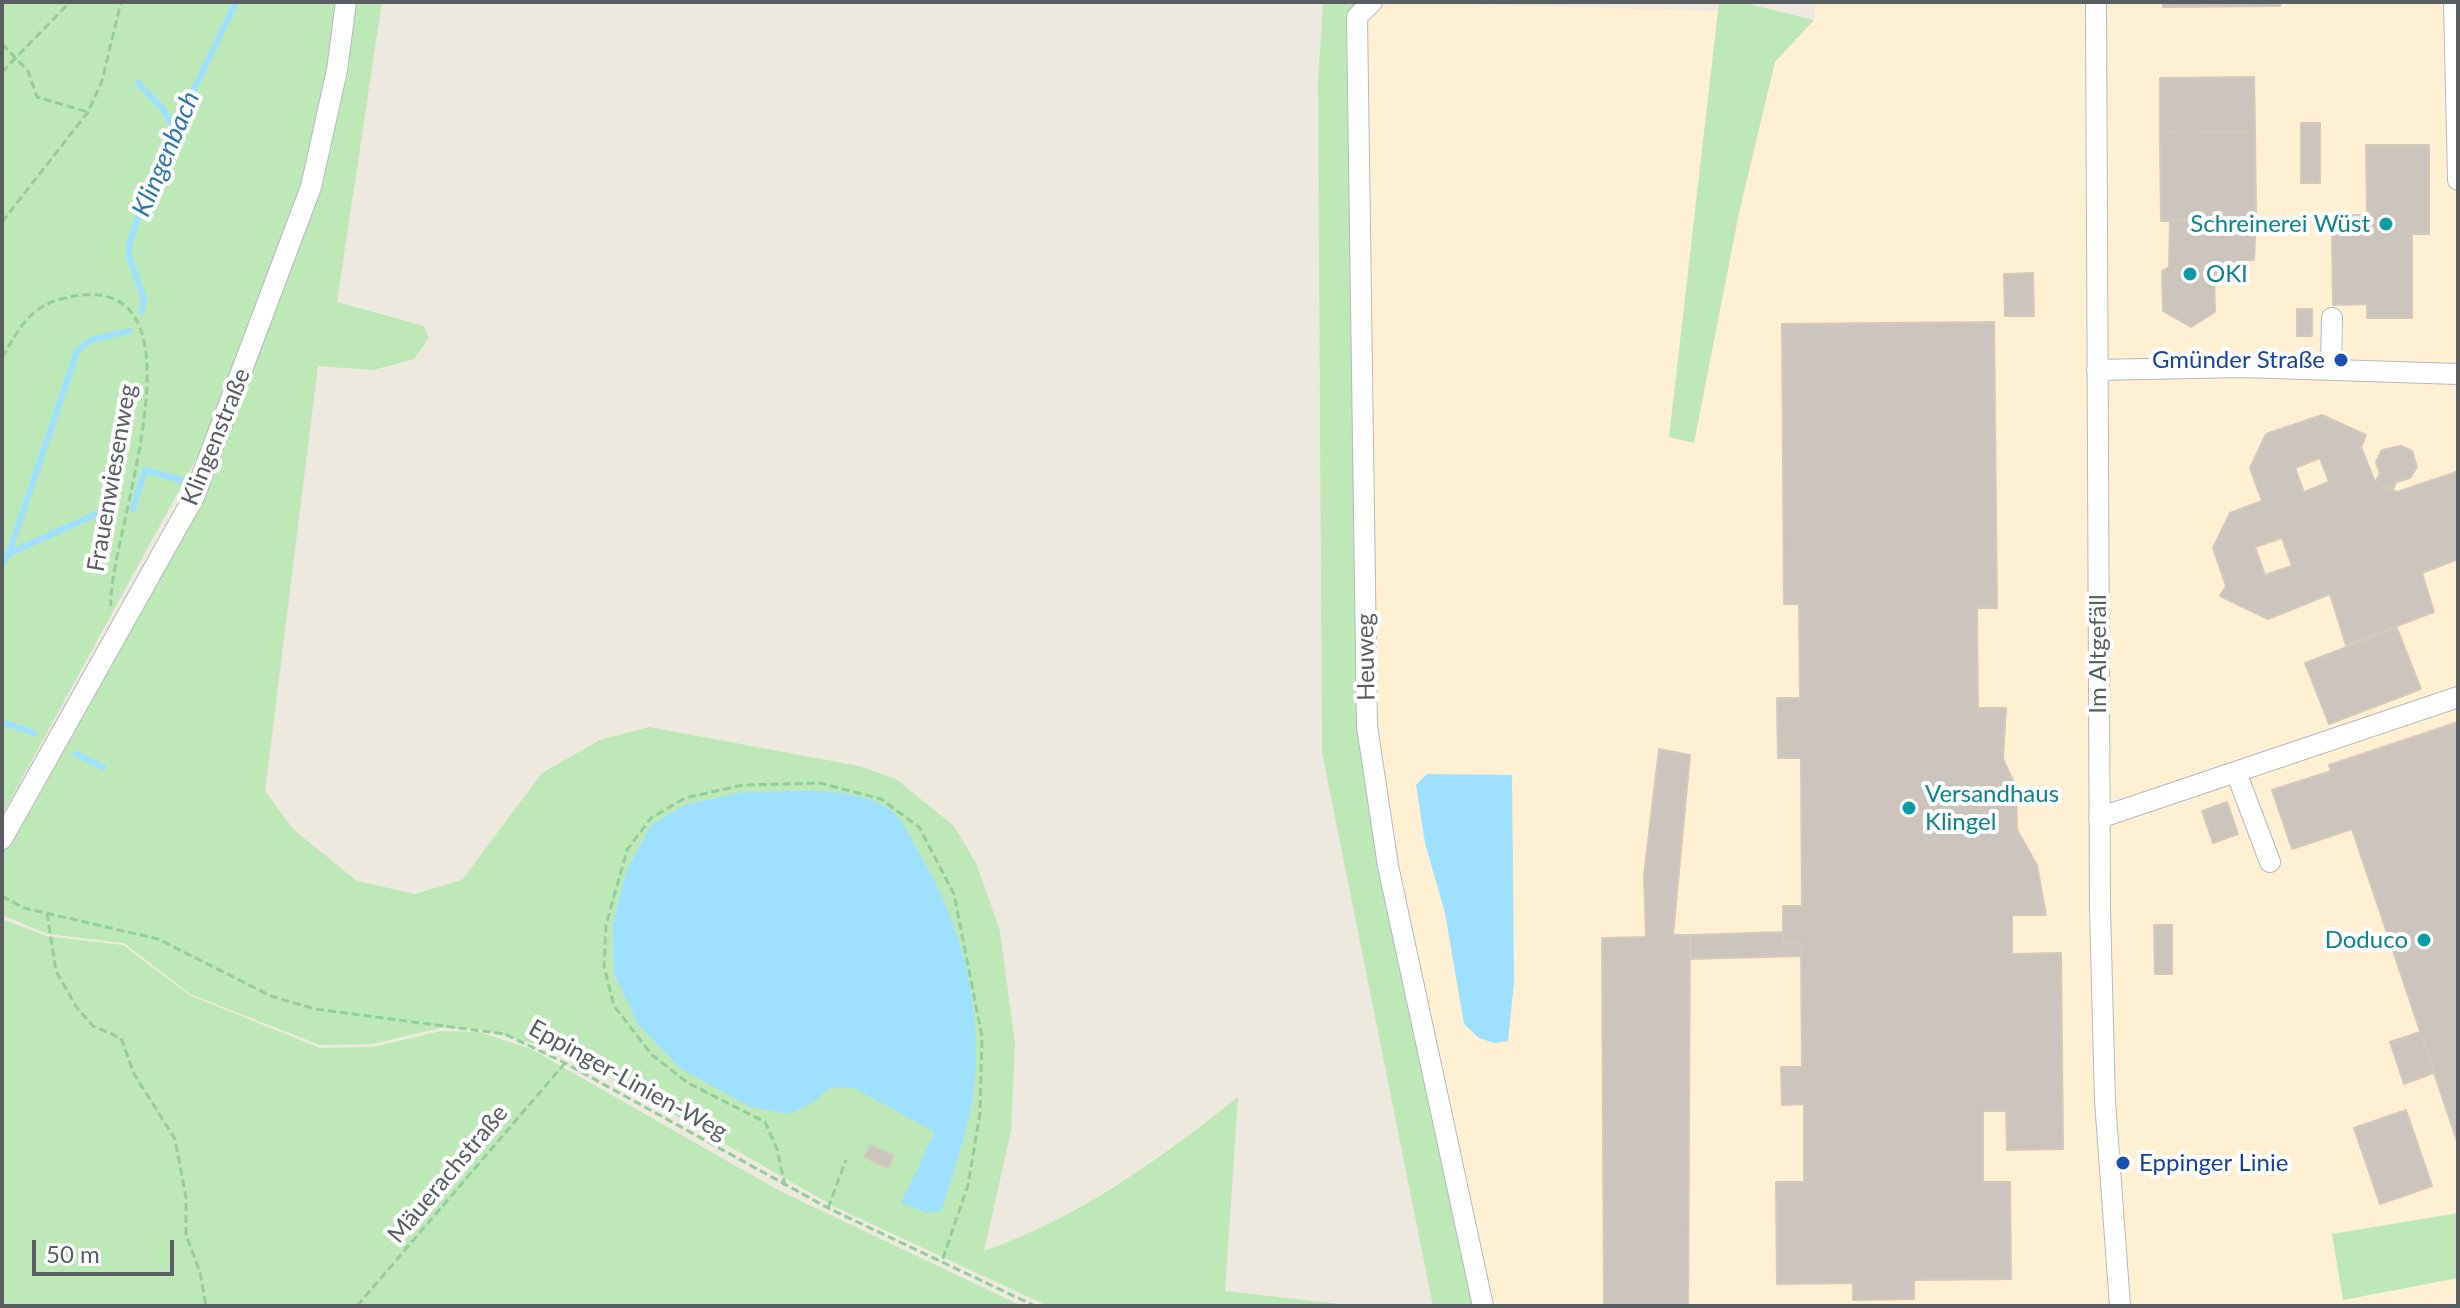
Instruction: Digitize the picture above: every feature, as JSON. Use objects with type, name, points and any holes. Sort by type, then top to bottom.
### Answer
[{"type":"street","name":"Klingenstraße","points":[[2,839],[194,497],[311,187],[337,70],[346,2]]},
{"type":"street","name":"Heuweg","points":[[1372,2],[1357,17],[1367,726],[1388,866],[1483,1306]]},
{"type":"street","name":"Im Altgefäll","points":[[2096,2],[2099,818],[2105,1101],[2120,1306]]},
{"type":"street","points":[[2454,2],[2458,180]]},
{"type":"street","points":[[2331,369],[2332,318]]},
{"type":"street","points":[[2097,370],[2331,369],[2458,374]]},
{"type":"street","points":[[2099,818],[2458,697]]},
{"type":"street","points":[[2236,772],[2270,862]]},
{"type":"path","points":[[2,72],[70,2]]},
{"type":"path","points":[[2,222],[88,112],[102,81],[121,2]]},
{"type":"path","points":[[2,44],[28,71],[37,97],[88,112]]},
{"type":"path","name":"Frauenwiesenweg","points":[[2,358],[28,315],[46,302],[78,295],[110,296],[125,306],[137,323],[145,347],[148,378],[136,479],[110,597],[111,608],[125,618]]},
{"type":"path","points":[[785,1186],[777,1149],[765,1122],[688,1083],[664,1065],[652,1055],[614,1006],[604,966],[606,925],[627,850],[651,818],[685,798],[743,785],[820,783],[881,799],[919,827],[954,894],[982,1037],[980,1113],[968,1185],[942,1261]]},
{"type":"path","name":"Eppinger-Linien-Weg","points":[[2,896],[24,908],[158,939],[271,996],[315,1009],[505,1034],[565,1063],[785,1186],[1035,1306]]},
{"type":"path","points":[[47,913],[56,971],[86,1020],[121,1038],[134,1074],[175,1139],[186,1198],[186,1235],[200,1272],[206,1306]]},
{"type":"path","name":"Mäuerachstraße","points":[[357,1306],[565,1063]]},
{"type":"path","points":[[828,1208],[846,1160]]},
{"type":"shaded area","points":[[1384,2],[1717,11],[1719,2],[1741,2],[1814,20],[1816,2],[2458,2],[2458,1213],[2332,1234],[2343,1300],[2458,1278],[2458,1306],[1488,1306],[1394,867],[1372,726],[1362,20]]},
{"type":"green space","points":[[2,2],[337,2],[329,70],[308,179],[206,441],[2,815]]},
{"type":"green space","points":[[354,2],[382,2],[337,302],[424,326],[429,338],[414,359],[373,370],[318,366],[265,791],[294,830],[357,881],[415,894],[462,880],[542,773],[600,740],[649,727],[859,766],[896,779],[954,826],[977,865],[1000,931],[1015,1044],[1011,1131],[984,1251],[1053,1222],[1086,1204],[1179,1143],[1238,1097],[1225,1291],[1357,1306],[1048,1306],[835,1207],[565,1052],[479,1029],[440,1028],[372,1044],[320,1045],[190,994],[124,943],[48,934],[2,915],[2,849],[34,805],[197,500],[317,190]]},
{"type":"green space","points":[[1323,2],[1361,2],[1346,19],[1361,725],[1477,1306],[1433,1306],[1322,752],[1318,83]]},
{"type":"green space","points":[[1719,2],[1741,2],[1814,20],[1775,62],[1739,213],[1694,443],[1669,437]]},
{"type":"green space","points":[[2,919],[46,936],[123,945],[189,995],[320,1048],[373,1047],[441,1031],[479,1032],[531,1049],[780,1191],[1022,1306],[2,1306]]},
{"type":"green space","points":[[2458,1213],[2458,1278],[2343,1300],[2332,1234]]},
{"type":"water","points":[[1427,774],[1512,775],[1514,983],[1508,1041],[1494,1043],[1479,1038],[1464,1024],[1445,913],[1425,843],[1416,785]]},
{"type":"water","points":[[822,791],[878,803],[893,812],[902,823],[938,888],[966,968],[972,996],[976,1053],[970,1113],[942,1210],[928,1213],[901,1203],[935,1132],[854,1088],[830,1087],[815,1101],[790,1114],[751,1107],[681,1069],[638,1024],[614,973],[613,925],[626,872],[652,824],[687,804],[745,792]]},
{"type":"building","points":[[2163,2],[2280,2],[2280,6],[2163,7]]},
{"type":"building","points":[[2254,77],[2255,132],[2160,133],[2160,78]]},
{"type":"building","points":[[2301,123],[2320,123],[2320,183],[2301,183]]},
{"type":"building","points":[[2255,132],[2256,220],[2161,221],[2160,133]]},
{"type":"building","name":"Schreinerei Wüst","points":[[2366,145],[2429,145],[2429,234],[2412,234],[2412,318],[2367,318],[2367,304],[2333,305],[2332,235],[2343,235],[2343,215],[2367,215]]},
{"type":"building","name":"OKI","points":[[2256,220],[2254,260],[2239,261],[2214,277],[2215,312],[2191,327],[2163,311],[2162,271],[2169,267],[2170,221]]},
{"type":"building","points":[[2033,273],[2034,316],[2005,316],[2004,274]]},
{"type":"building","points":[[2297,309],[2312,309],[2312,336],[2297,336]]},
{"type":"building","name":"Versandhaus Klingel","points":[[1994,322],[1997,608],[1977,608],[1978,708],[2006,708],[2003,759],[2016,787],[2017,830],[2037,865],[2046,915],[2012,915],[2012,954],[2061,953],[2063,1149],[2007,1150],[2006,1111],[1983,1111],[1983,1182],[2010,1182],[2011,1279],[1914,1280],[1914,1299],[1853,1300],[1853,1283],[1777,1284],[1776,1182],[1804,1182],[1804,1104],[1782,1105],[1781,1067],[1802,1067],[1801,943],[1783,943],[1783,906],[1802,906],[1801,758],[1778,758],[1777,698],[1800,698],[1799,604],[1784,604],[1782,324]]},
{"type":"building","points":[[2322,415],[2366,435],[2361,447],[2375,482],[2397,492],[2456,472],[2458,559],[2422,573],[2434,612],[2346,645],[2330,594],[2268,619],[2220,596],[2226,586],[2213,548],[2230,513],[2262,501],[2250,468],[2266,434]],"holes":[[[2320,458],[2329,482],[2304,492],[2295,468]],[[2282,538],[2292,566],[2265,575],[2255,547]]]},
{"type":"building","points":[[2401,446],[2412,451],[2417,467],[2410,478],[2396,482],[2393,490],[2375,482],[2380,474],[2376,462],[2382,450]]},
{"type":"building","points":[[2397,628],[2421,689],[2329,724],[2305,663]]},
{"type":"building","name":"Doduco","points":[[2458,722],[2458,1144],[2352,829],[2292,849],[2272,790],[2331,771],[2329,765]]},
{"type":"building","points":[[1659,749],[1690,755],[1673,935],[1690,935],[1688,1306],[1604,1306],[1602,938],[1646,937],[1644,875]]},
{"type":"building","points":[[2227,802],[2238,834],[2213,843],[2202,811]]},
{"type":"building","points":[[2154,925],[2172,925],[2172,974],[2155,974]]},
{"type":"building","points":[[1783,932],[1783,943],[1801,943],[1802,956],[1690,959],[1690,935]]},
{"type":"building","points":[[2420,1032],[2434,1073],[2404,1084],[2390,1042]]},
{"type":"building","points":[[2406,1110],[2432,1186],[2380,1204],[2354,1128]]},
{"type":"building","points":[[870,1145],[894,1156],[888,1168],[865,1157]]},
{"type":"waterway","name":"Klingenbach","points":[[142,312],[144,299],[129,256],[130,241],[151,179],[236,2]]},
{"type":"waterway","points":[[138,83],[164,110],[174,128]]},
{"type":"waterway","points":[[2,565],[9,553],[77,351],[91,340],[129,331]]},
{"type":"waterway","points":[[133,509],[145,470],[181,480]]},
{"type":"waterway","points":[[10,553],[116,505]]},
{"type":"waterway","points":[[2,722],[34,733]]},
{"type":"waterway","points":[[76,754],[103,767]]},
{"type":"place","name":"Schreinerei Wüst","points":[[2386,224]]},
{"type":"place","name":"OKI","points":[[2190,274]]},
{"type":"place","name":"Gmünder Straße","points":[[2341,360]]},
{"type":"place","name":"Versandhaus Klingel","points":[[1909,808]]},
{"type":"place","name":"Doduco","points":[[2424,940]]},
{"type":"place","name":"Eppinger Linie","points":[[2123,1163]]}]
